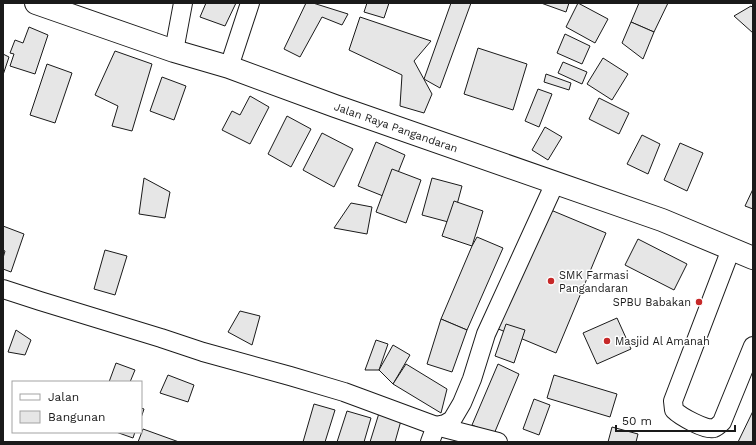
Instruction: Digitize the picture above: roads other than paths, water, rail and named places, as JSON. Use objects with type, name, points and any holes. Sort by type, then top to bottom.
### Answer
[{"type":"highway","name":"Jalan Raya Pangandaran","points":[[36,3],[174,51],[229,67],[662,220],[753,258]]},
{"type":"street","points":[[174,51],[183,3]]},
{"type":"street","points":[[229,67],[250,3]]},
{"type":"street","points":[[433,434],[452,420],[462,403],[472,379],[486,334],[555,183]]},
{"type":"street","points":[[731,249],[673,401],[674,410],[679,416],[708,428],[715,428],[719,425],[722,422],[753,346]]},
{"type":"street","points":[[3,289],[40,302],[139,331],[203,352],[344,392],[433,434],[498,442]]},
{"type":"place","name":"SMK Farmasi Pangandaran","points":[[551,281]]},
{"type":"place","name":"SPBU Babakan","points":[[699,302]]},
{"type":"place","name":"Masjid Al Amanah","points":[[607,341]]}]
